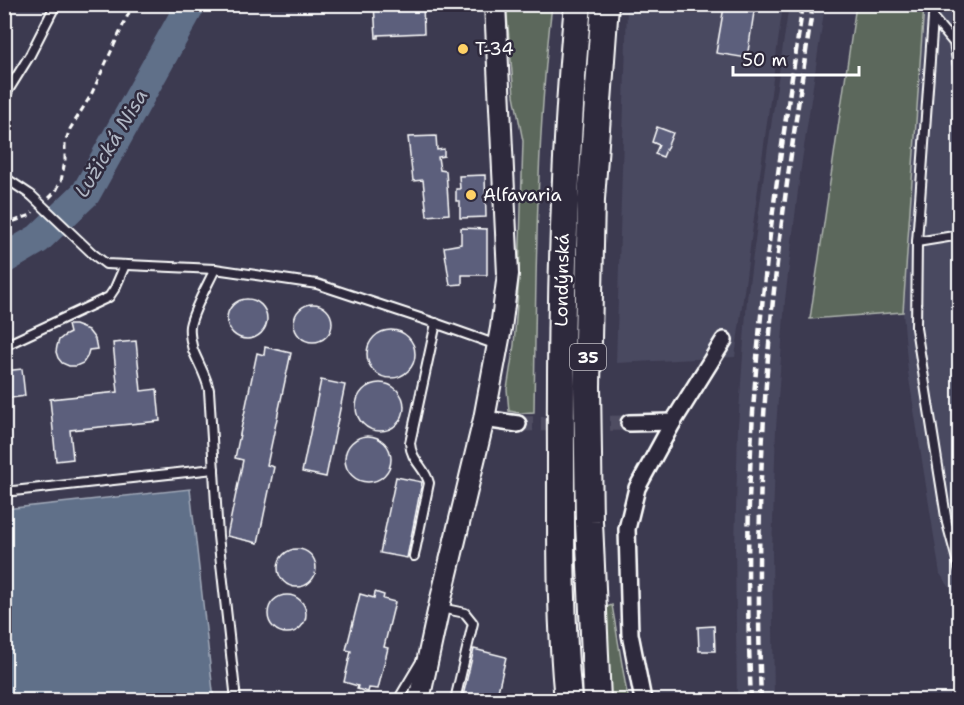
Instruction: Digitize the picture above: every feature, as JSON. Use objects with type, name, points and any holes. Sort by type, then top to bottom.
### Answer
[{"type":"highway","name":"Londýnská","points":[[568,700],[562,608],[560,388],[564,196],[578,4]]},
{"type":"highway","name":"Londýnská","points":[[597,700],[589,522],[587,386],[591,199],[605,4]]},
{"type":"street","points":[[419,700],[484,419],[498,346],[508,274],[495,4]]},
{"type":"street","points":[[643,700],[630,634],[627,529],[637,488],[673,422],[724,340]]},
{"type":"street","points":[[484,419],[518,424]]},
{"type":"street","points":[[629,423],[673,422]]},
{"type":"lane","points":[[4,97],[30,55],[56,4]]},
{"type":"lane","points":[[934,4],[917,242],[916,328],[947,523],[960,571]]},
{"type":"lane","points":[[933,18],[954,43],[960,78]]},
{"type":"lane","points":[[4,177],[31,195],[106,264],[216,269],[317,284],[498,346]]},
{"type":"lane","points":[[917,242],[960,235]]},
{"type":"lane","points":[[4,346],[109,297],[124,264]]},
{"type":"lane","points":[[216,269],[193,317],[190,338],[209,390],[218,536],[236,700]]},
{"type":"lane","points":[[414,556],[429,483],[411,452],[410,443],[436,323]]},
{"type":"lane","points":[[4,492],[214,469]]},
{"type":"lane","points":[[439,608],[465,613],[473,623],[455,700]]},
{"type":"lane","points":[[557,678],[562,608]]},
{"type":"lane","points":[[398,700],[432,640]]},
{"type":"path","points":[[48,199],[56,191],[61,181],[65,161],[65,143],[69,129],[91,95],[133,4]]},
{"type":"path","points":[[4,225],[30,215],[39,207]]},
{"type":"shaded area","points":[[644,4],[783,5],[735,357],[616,363],[627,8]]},
{"type":"shaded area","points":[[789,5],[825,5],[800,174],[785,300],[776,428],[772,552],[774,700],[737,700],[735,549],[738,426],[747,299]]},
{"type":"shaded area","points":[[924,5],[959,5],[959,600],[940,574],[908,372],[903,312]]},
{"type":"shaded area","points":[[190,489],[214,700],[5,700],[5,509]]},
{"type":"green space","points":[[506,5],[552,5],[540,157],[534,412],[520,413],[509,411],[507,389],[514,345],[519,277],[523,141],[514,95]]},
{"type":"green space","points":[[856,5],[924,5],[903,312],[810,319]]},
{"type":"green space","points":[[612,605],[629,700],[611,700],[604,608]]},
{"type":"building","points":[[374,4],[423,4],[424,33],[378,35],[376,38]]},
{"type":"building","points":[[724,7],[754,12],[747,58],[716,53]]},
{"type":"building","points":[[657,127],[673,133],[663,157],[655,154],[659,145],[652,142]]},
{"type":"building","points":[[436,136],[437,150],[444,149],[444,156],[438,157],[440,170],[446,171],[449,214],[427,216],[423,180],[413,181],[408,137]]},
{"type":"building","name":"Alfavaria","points":[[485,175],[486,217],[460,218],[460,201],[456,201],[456,189],[460,189],[459,176]]},
{"type":"building","points":[[461,228],[487,229],[487,275],[462,275],[462,284],[450,285],[444,247],[461,244]]},
{"type":"building","points":[[247,299],[261,305],[267,319],[261,333],[247,339],[233,333],[227,319],[233,305]]},
{"type":"building","points":[[313,304],[327,309],[332,323],[327,337],[313,342],[299,337],[294,323],[299,309]]},
{"type":"building","points":[[68,325],[88,330],[95,339],[97,349],[89,350],[83,363],[76,366],[62,363],[56,352],[59,340],[70,333]]},
{"type":"building","points":[[386,330],[396,330],[408,337],[415,349],[415,359],[408,371],[396,378],[386,378],[371,367],[367,359],[367,349],[378,334]]},
{"type":"building","points":[[136,341],[141,391],[157,389],[160,421],[70,430],[73,459],[56,461],[50,399],[118,392],[113,343]]},
{"type":"building","points":[[265,347],[291,353],[267,465],[274,467],[258,543],[227,536],[243,460],[235,458],[257,353],[264,355]]},
{"type":"building","points":[[22,369],[25,396],[4,399],[4,371]]},
{"type":"building","points":[[321,380],[345,385],[326,477],[302,472]]},
{"type":"building","points":[[375,383],[385,383],[397,390],[404,402],[404,412],[397,424],[385,431],[375,431],[360,420],[356,412],[356,402],[367,387]]},
{"type":"building","points":[[368,436],[377,437],[385,442],[390,450],[390,468],[385,476],[377,481],[368,482],[359,481],[351,476],[346,468],[345,459],[346,450],[351,442],[359,437]]},
{"type":"building","points":[[396,477],[422,482],[407,558],[380,553]]},
{"type":"building","points":[[297,549],[311,554],[316,568],[311,582],[297,587],[283,582],[278,568],[283,554]]},
{"type":"building","points":[[375,592],[384,595],[383,599],[395,602],[384,647],[388,648],[378,689],[369,688],[368,692],[344,682],[351,651],[346,650],[360,594],[374,598]]},
{"type":"building","points":[[287,595],[301,600],[306,614],[301,628],[287,633],[273,628],[268,614],[273,600]]},
{"type":"building","points":[[714,626],[715,651],[699,651],[698,627]]},
{"type":"building","points":[[474,649],[506,657],[496,700],[462,700]]},
{"type":"waterway","name":"Lužická Nisa","points":[[4,259],[38,239],[86,193],[191,4]]},
{"type":"tunnel","points":[[518,424],[629,423]]},
{"type":"railway","points":[[751,700],[748,552],[757,355],[771,230],[803,4]]},
{"type":"railway","points":[[761,700],[759,554],[768,359],[781,234],[813,4]]},
{"type":"place","name":"T-34","points":[[463,49]]},
{"type":"place","name":"Alfavaria","points":[[471,195]]}]
